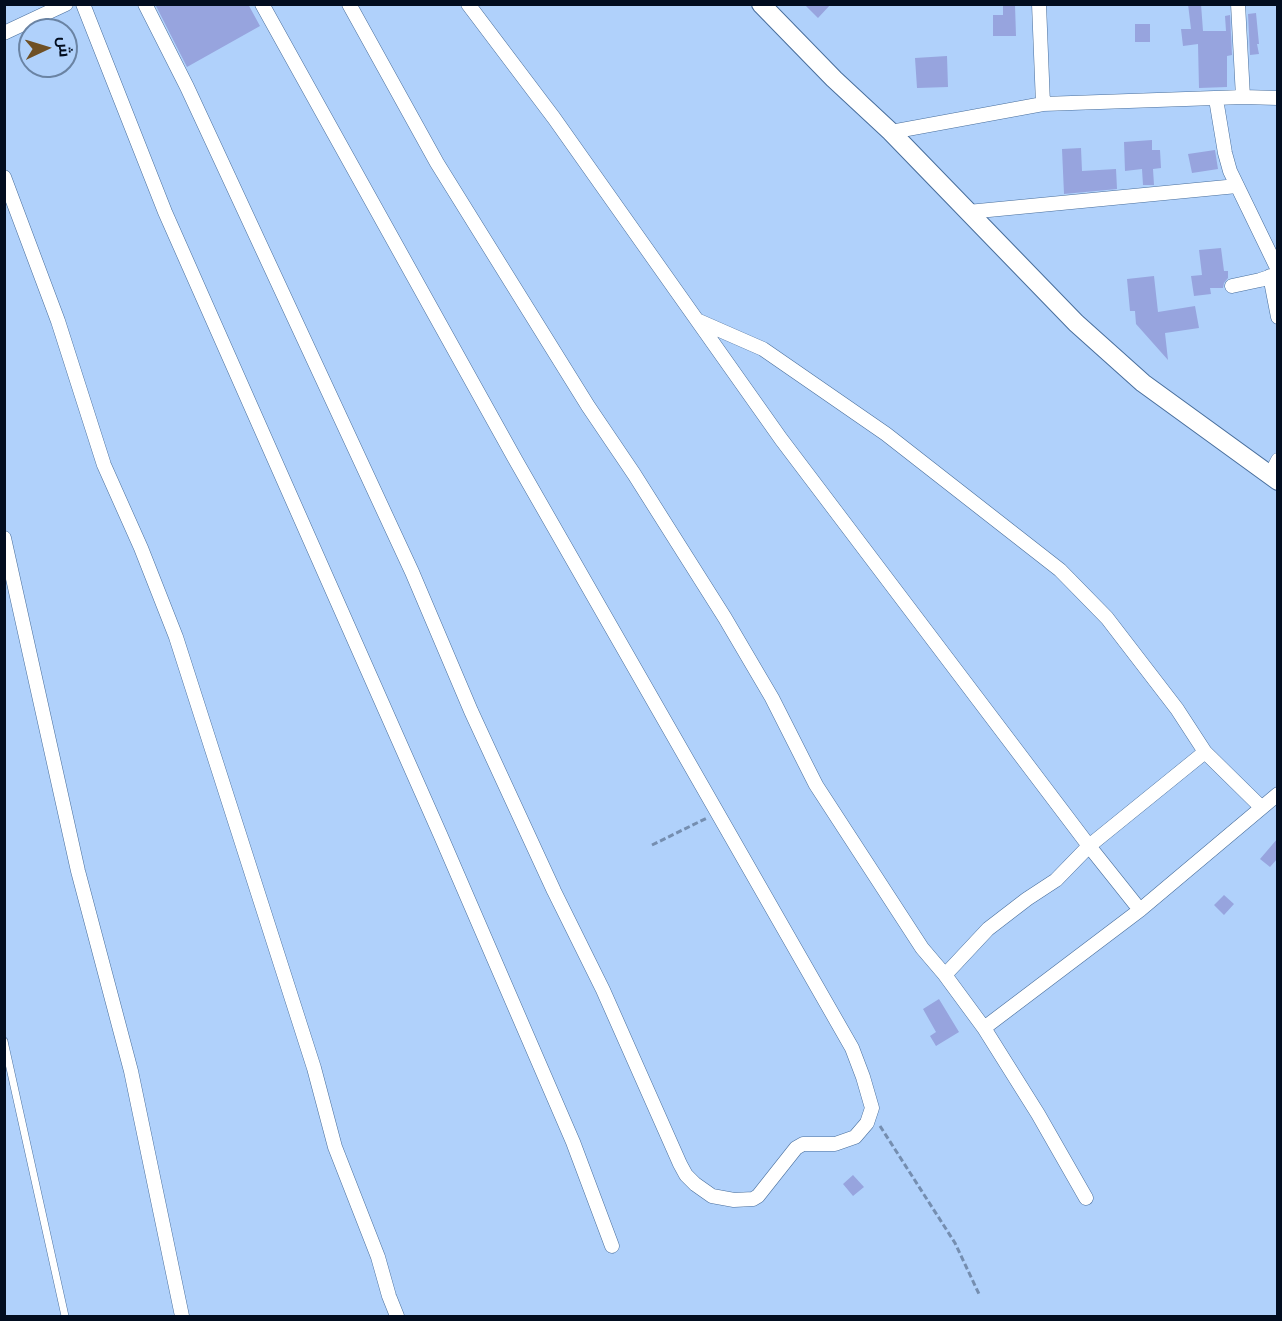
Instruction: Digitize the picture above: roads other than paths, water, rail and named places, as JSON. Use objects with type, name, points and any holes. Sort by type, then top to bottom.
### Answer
[{"type":"street","points":[[4,33],[66,4]]},
{"type":"street","points":[[83,4],[165,212],[440,834],[573,1142],[612,1246]]},
{"type":"street","points":[[145,4],[187,87],[412,572],[476,721],[554,891],[603,990],[686,1175],[695,1185],[712,1196],[734,1200],[753,1199],[758,1196],[796,1148],[803,1144],[835,1144],[855,1137],[867,1123],[872,1108],[864,1077],[852,1048],[515,459],[262,4]]},
{"type":"street","points":[[349,4],[437,163],[588,406],[725,618],[772,698],[816,785],[922,948],[984,1028],[1086,1197]]},
{"type":"street","points":[[468,4],[554,118],[782,439],[1089,846],[1140,910]]},
{"type":"street","points":[[761,4],[834,79],[891,132],[1076,323],[1143,383],[1275,473]]},
{"type":"street","points":[[1039,4],[1044,104]]},
{"type":"street","points":[[1238,4],[1243,97]]},
{"type":"street","points":[[891,132],[1044,104],[1243,97],[1278,98]]},
{"type":"street","points":[[1216,99],[1225,153],[1275,273],[1278,317]]},
{"type":"street","points":[[4,177],[58,321],[104,465],[141,548],[176,637],[314,1068],[335,1147],[378,1257],[397,1317]]},
{"type":"street","points":[[968,212],[1237,186]]},
{"type":"street","points":[[1233,286],[1275,273]]},
{"type":"street","points":[[699,321],[763,349],[895,440],[1060,570],[1107,618],[1177,709],[1205,752],[1261,807]]},
{"type":"street","points":[[4,538],[78,870],[131,1071],[182,1317]]},
{"type":"street","points":[[945,975],[988,929],[1056,880],[1089,846],[1205,752]]},
{"type":"street","points":[[984,1028],[1140,910],[1278,794]]},
{"type":"lane","points":[[4,1041],[65,1317]]}]
